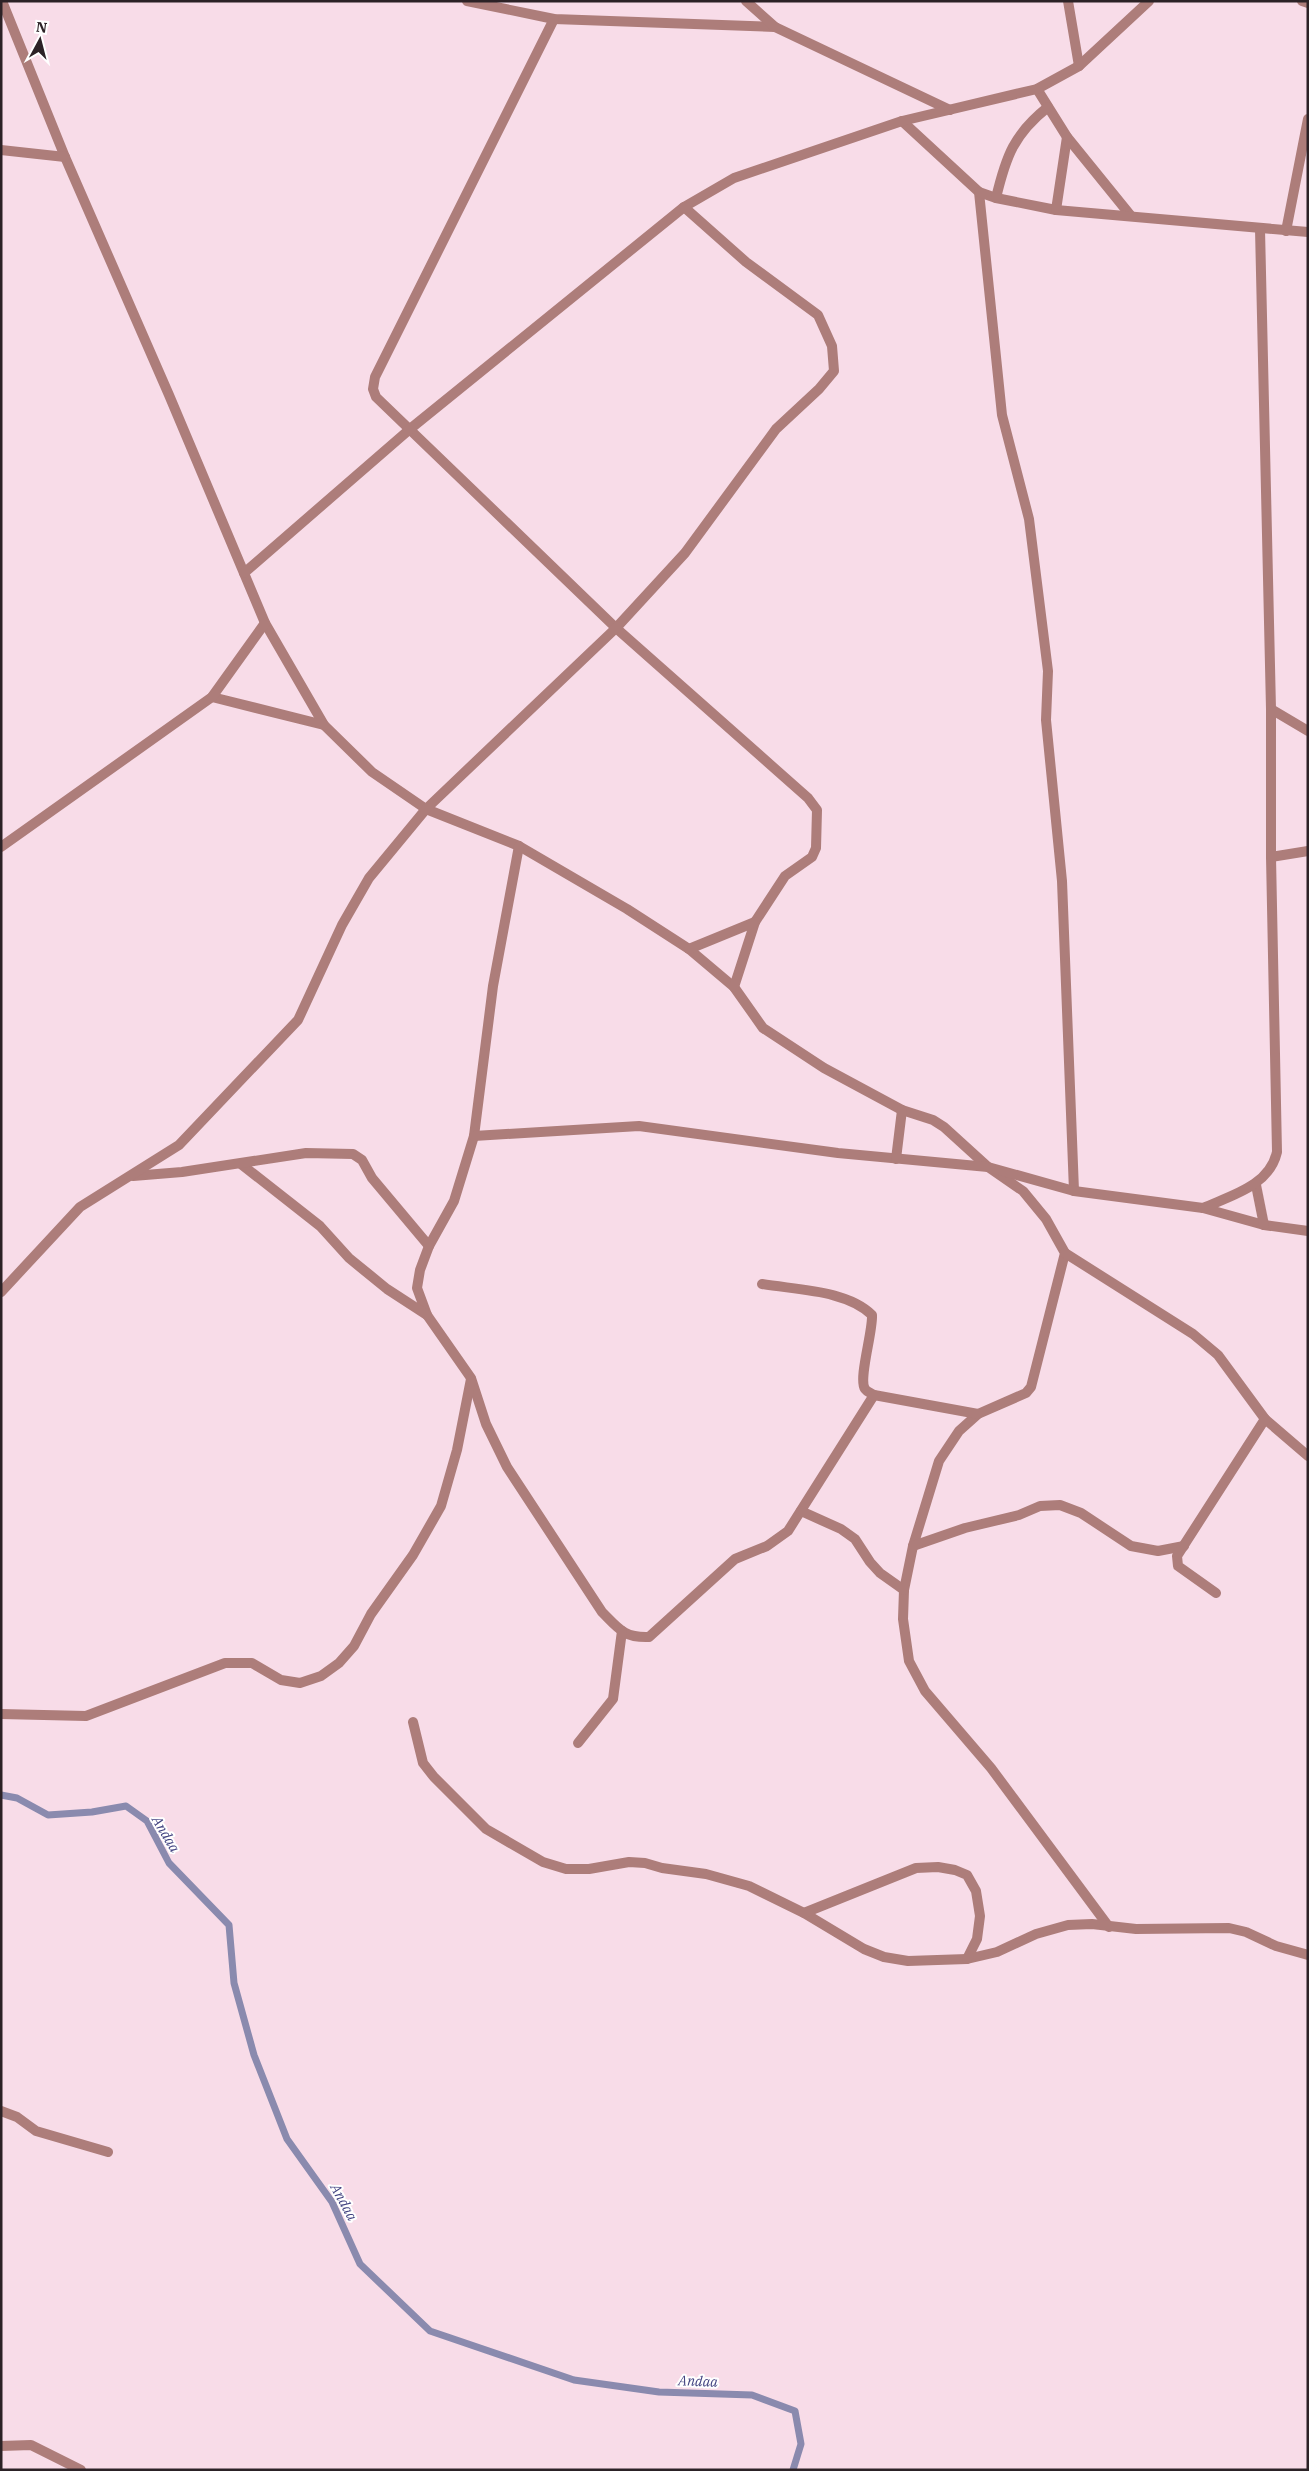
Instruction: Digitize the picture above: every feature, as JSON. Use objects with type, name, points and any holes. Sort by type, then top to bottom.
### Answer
[{"type":"street","points":[[2,1],[65,157],[169,395],[265,622],[324,725],[372,772],[426,809],[519,846],[627,909],[689,949],[734,988],[763,1028],[824,1068],[902,1110],[934,1120],[944,1127],[988,1167],[1023,1191],[1046,1219],[1065,1253],[1193,1334],[1218,1355],[1265,1419],[1308,1456]]},
{"type":"street","points":[[467,1],[554,19],[775,27]]},
{"type":"street","points":[[1068,1],[1079,66]]},
{"type":"street","points":[[244,573],[410,429],[684,207],[734,178],[902,121],[1036,89],[1079,66],[1150,1]]},
{"type":"street","points":[[1302,1],[1308,3]]},
{"type":"street","points":[[751,3],[775,27],[950,110]]},
{"type":"street","points":[[554,19],[375,377],[373,389],[376,397],[616,628],[808,798],[817,810],[816,848],[812,857],[785,876],[755,922],[734,988]]},
{"type":"street","points":[[1036,89],[1067,137],[1131,216]]},
{"type":"street","points":[[996,198],[1003,170],[1016,139],[1029,122],[1048,107]]},
{"type":"street","points":[[1286,231],[1308,119]]},
{"type":"street","points":[[902,121],[979,192],[996,198],[1056,210],[1308,232]]},
{"type":"street","points":[[1056,210],[1067,137]]},
{"type":"street","points":[[1,150],[65,157]]},
{"type":"street","points":[[979,192],[1002,415],[1029,518],[1048,671],[1046,720],[1062,881],[1074,1191]]},
{"type":"street","points":[[1,1292],[80,1207],[180,1145],[298,1020],[342,925],[369,878],[426,809],[616,628],[685,553],[776,429],[819,389],[834,371],[832,346],[818,315],[746,262],[684,207]]},
{"type":"street","points":[[1203,1208],[1256,1185],[1274,1164],[1277,1152],[1271,857],[1272,709],[1260,229]]},
{"type":"street","points":[[1,847],[212,697],[265,622]]},
{"type":"street","points":[[212,697],[324,725]]},
{"type":"street","points":[[1272,709],[1308,731]]},
{"type":"street","points":[[519,846],[493,986],[474,1136],[454,1201],[429,1246],[420,1270],[417,1288],[427,1315],[471,1378],[486,1424],[507,1467],[602,1612],[622,1631],[634,1637],[649,1637],[735,1559],[766,1546],[788,1531],[874,1395]]},
{"type":"street","points":[[1271,857],[1308,851]]},
{"type":"street","points":[[689,949],[755,922]]},
{"type":"street","points":[[896,1159],[902,1110]]},
{"type":"street","points":[[474,1136],[639,1126],[724,1139],[896,1159],[988,1167],[1074,1191],[1203,1208],[1264,1225],[1308,1231]]},
{"type":"street","points":[[130,1176],[182,1172],[241,1164],[306,1152],[353,1154],[362,1160],[372,1178],[429,1246]]},
{"type":"street","points":[[241,1164],[320,1226],[350,1258],[387,1289],[427,1315]]},
{"type":"street","points":[[1256,1185],[1264,1225]]},
{"type":"street","points":[[1065,1253],[1031,1387],[1026,1393],[978,1414],[959,1431],[939,1461],[913,1546],[904,1590],[903,1619],[909,1661],[925,1691],[991,1768],[1109,1927]]},
{"type":"street","points":[[762,1284],[846,1298],[863,1306],[872,1315],[873,1328],[862,1383],[866,1390],[874,1395],[978,1414]]},
{"type":"street","points":[[1,1714],[86,1716],[225,1664],[252,1663],[281,1680],[300,1683],[321,1676],[339,1663],[354,1646],[371,1614],[414,1555],[441,1506],[457,1450],[471,1378]]},
{"type":"street","points":[[1216,1593],[1178,1566],[1177,1556],[1265,1419]]},
{"type":"street","points":[[913,1546],[965,1528],[1018,1516],[1040,1506],[1060,1505],[1081,1512],[1131,1546],[1158,1551],[1184,1546]]},
{"type":"street","points":[[801,1511],[841,1529],[855,1538],[870,1562],[880,1573],[904,1590]]},
{"type":"street","points":[[578,1743],[613,1699],[622,1631]]},
{"type":"street","points":[[413,1722],[423,1763],[434,1777],[486,1829],[543,1862],[566,1869],[589,1869],[629,1862],[690,1870],[749,1886],[804,1913],[864,1949],[884,1957],[908,1960],[967,1959],[997,1952],[1036,1934],[1068,1924],[1092,1924],[1136,1930],[1229,1928],[1246,1932],[1276,1946],[1308,1955]]},
{"type":"street","points":[[804,1913],[916,1868],[938,1867],[955,1870],[967,1876],[976,1891],[980,1916],[977,1939],[967,1959]]},
{"type":"street","points":[[1,2111],[17,2117],[36,2131],[108,2152]]},
{"type":"street","points":[[1,2446],[31,2446],[82,2470]]},
{"type":"waterway","name":"Andaa","points":[[1,1795],[17,1798],[48,1815],[92,1812],[126,1806],[147,1821],[169,1863],[229,1925],[234,1983],[254,2055],[287,2139],[332,2202],[360,2264],[430,2331],[574,2380],[659,2392],[752,2395],[795,2411],[801,2444],[793,2470]]}]
